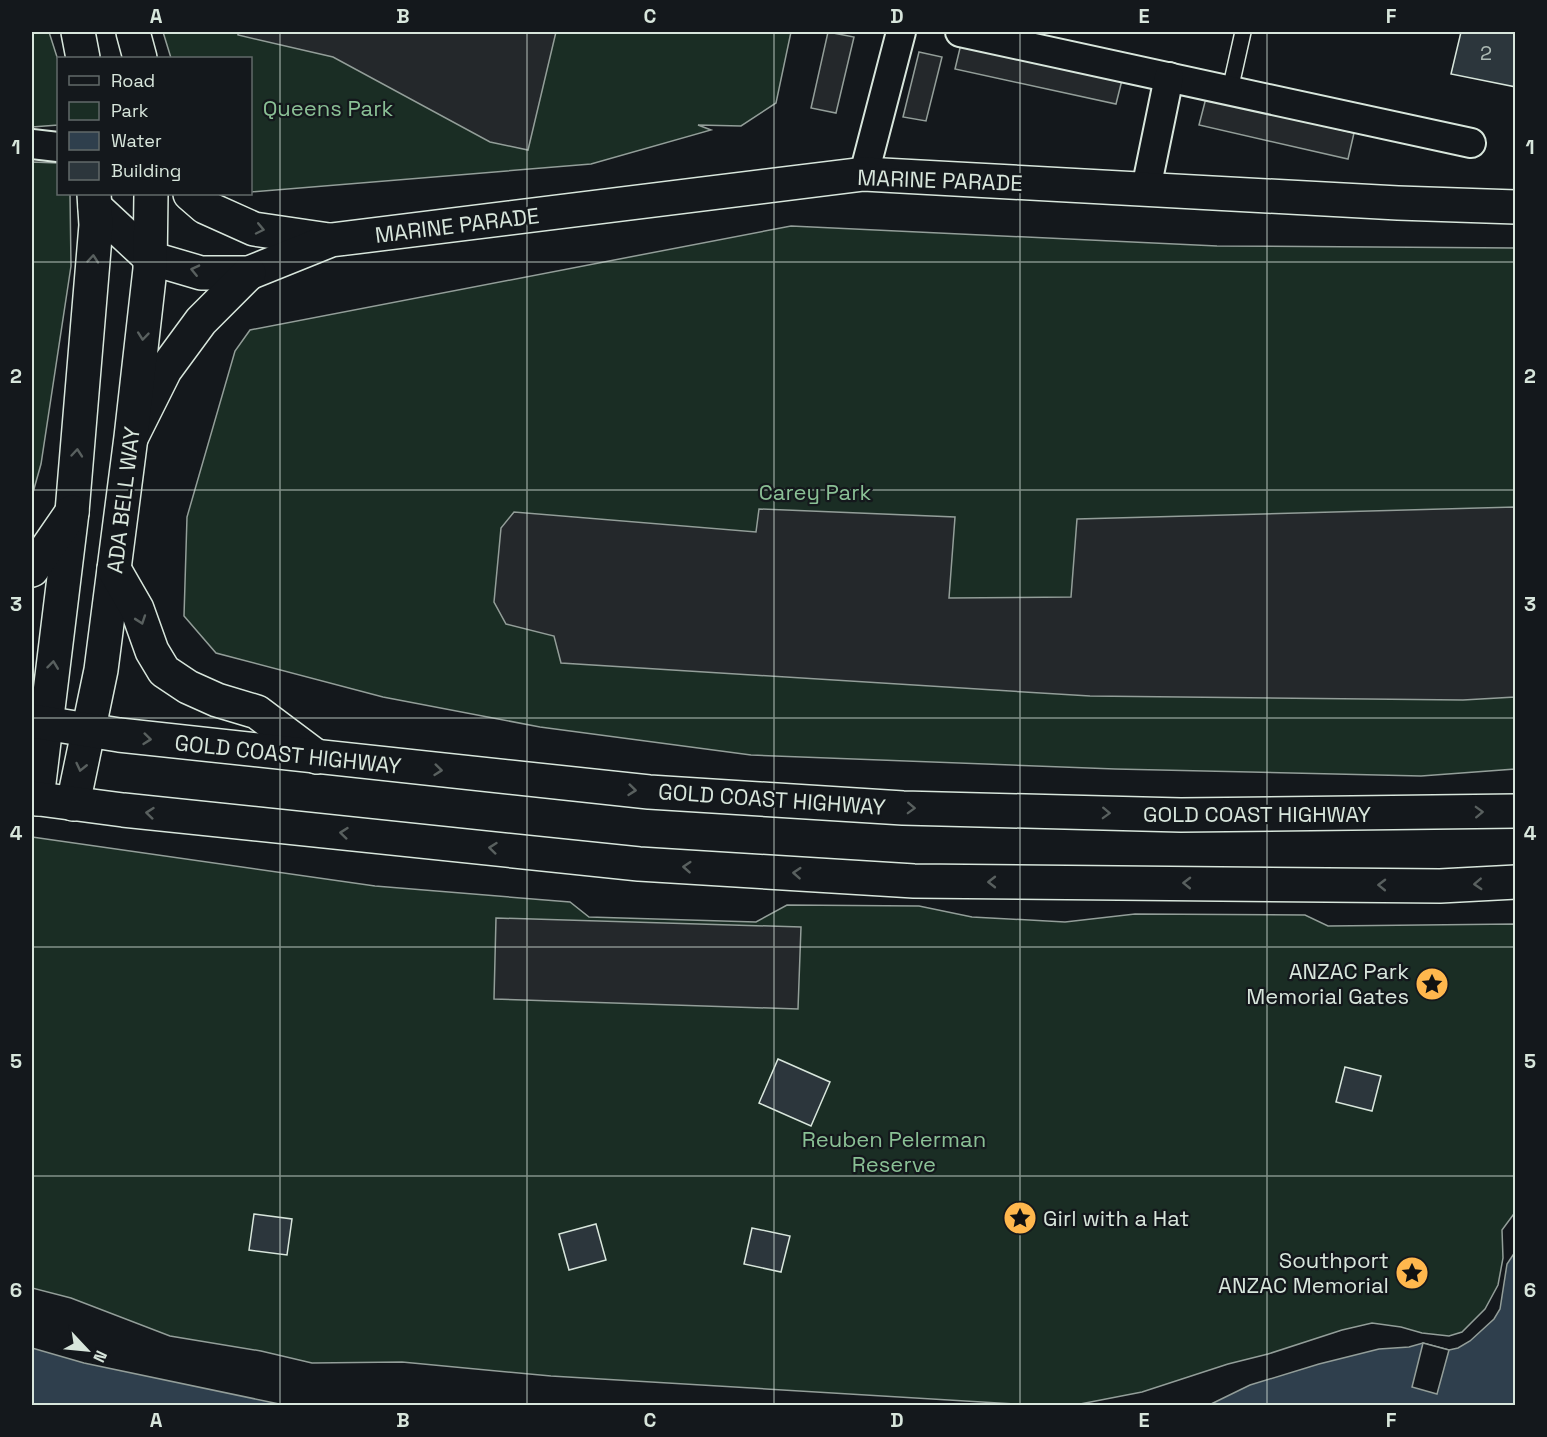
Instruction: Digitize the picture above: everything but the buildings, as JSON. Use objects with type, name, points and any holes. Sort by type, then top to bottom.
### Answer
[{"type":"main road","points":[[78,32],[83,57]]},
{"type":"main road","points":[[133,32],[140,57]]},
{"type":"main road","name":"MARINE PARADE","points":[[95,200],[150,258],[201,273],[249,273],[331,240],[864,174],[1398,203],[1515,207]]},
{"type":"main road","name":"ADA BELL WAY","points":[[73,804],[101,670],[131,437],[150,258],[151,195]]},
{"type":"main road","name":"MARINE PARADE","points":[[191,195],[205,207],[254,229],[331,240]]},
{"type":"main road","points":[[95,200],[96,225],[72,512],[39,722],[34,799],[639,864],[914,881],[1440,886],[1515,882]]},
{"type":"main road","points":[[131,437],[165,370],[201,321],[249,273]]},
{"type":"main road","points":[[32,570],[72,512]]},
{"type":"main road","points":[[114,569],[137,609],[152,651],[164,671],[188,687],[217,700],[257,712],[318,757]]},
{"type":"main road","name":"GOLD COAST HIGHWAY","points":[[39,722],[89,731],[649,792],[903,808],[1181,815],[1515,811]]},
{"type":"street","points":[[864,174],[901,32]]},
{"type":"street","points":[[960,32],[1471,143]]},
{"type":"street","points":[[1146,189],[1169,77]]},
{"type":"street","points":[[32,144],[57,147]]},
{"type":"lane","points":[[1230,90],[1243,32]]},
{"type":"green space","points":[[32,32],[49,32],[57,57],[57,125],[32,127]]},
{"type":"green space","name":"Queens Park","points":[[163,32],[791,32],[776,103],[741,126],[698,125],[711,130],[591,164],[252,192],[252,57],[171,57]]},
{"type":"green space","points":[[32,162],[57,163],[57,195],[70,195],[71,266],[41,464],[32,496]]},
{"type":"green space","name":"Carey Park","points":[[791,226],[1217,246],[1515,248],[1515,769],[1421,776],[1115,769],[751,755],[540,727],[383,697],[216,653],[184,616],[187,517],[235,351],[250,330]]},
{"type":"green space","name":"Reuben Pelerman Reserve","points":[[32,837],[375,886],[570,902],[589,917],[756,922],[787,905],[919,906],[972,917],[1065,922],[1135,914],[1305,915],[1328,926],[1515,924],[1516,1211],[1502,1230],[1503,1258],[1498,1285],[1485,1309],[1462,1332],[1449,1336],[1372,1323],[1228,1364],[1142,1392],[1075,1405],[1015,1404],[551,1376],[402,1362],[312,1363],[261,1351],[170,1336],[71,1298],[32,1288]]},
{"type":"shaded area","points":[[238,32],[556,32],[528,150],[490,142],[333,57],[238,35]]},
{"type":"shaded area","points":[[828,32],[854,37],[836,113],[811,108]]},
{"type":"shaded area","points":[[961,44],[1122,80],[1116,104],[955,69]]},
{"type":"shaded area","points":[[919,52],[942,57],[926,121],[903,117]]},
{"type":"shaded area","points":[[1206,98],[1354,133],[1348,159],[1199,125]]},
{"type":"shaded area","points":[[1515,507],[1515,697],[1463,700],[1090,696],[561,663],[554,636],[506,624],[494,602],[501,528],[514,512],[756,532],[759,509],[955,517],[949,598],[1071,597],[1077,519]]},
{"type":"shaded area","points":[[496,918],[801,927],[798,1009],[494,999]]},
{"type":"water","points":[[1515,1252],[1515,1405],[1207,1406],[1250,1385],[1379,1349],[1409,1347],[1423,1343],[1449,1350],[1458,1348],[1470,1341],[1494,1319],[1500,1309],[1507,1264]]},
{"type":"water","points":[[32,1348],[84,1363],[284,1405],[32,1405]]},
{"type":"pier","points":[[1423,1343],[1449,1350],[1437,1394],[1412,1387]]},
{"type":"place","name":"ANZAC Park Memorial Gates","points":[[1432,984]]},
{"type":"place","name":"Girl with a Hat","points":[[1020,1218]]},
{"type":"place","name":"Southport ANZAC Memorial","points":[[1412,1273]]}]
